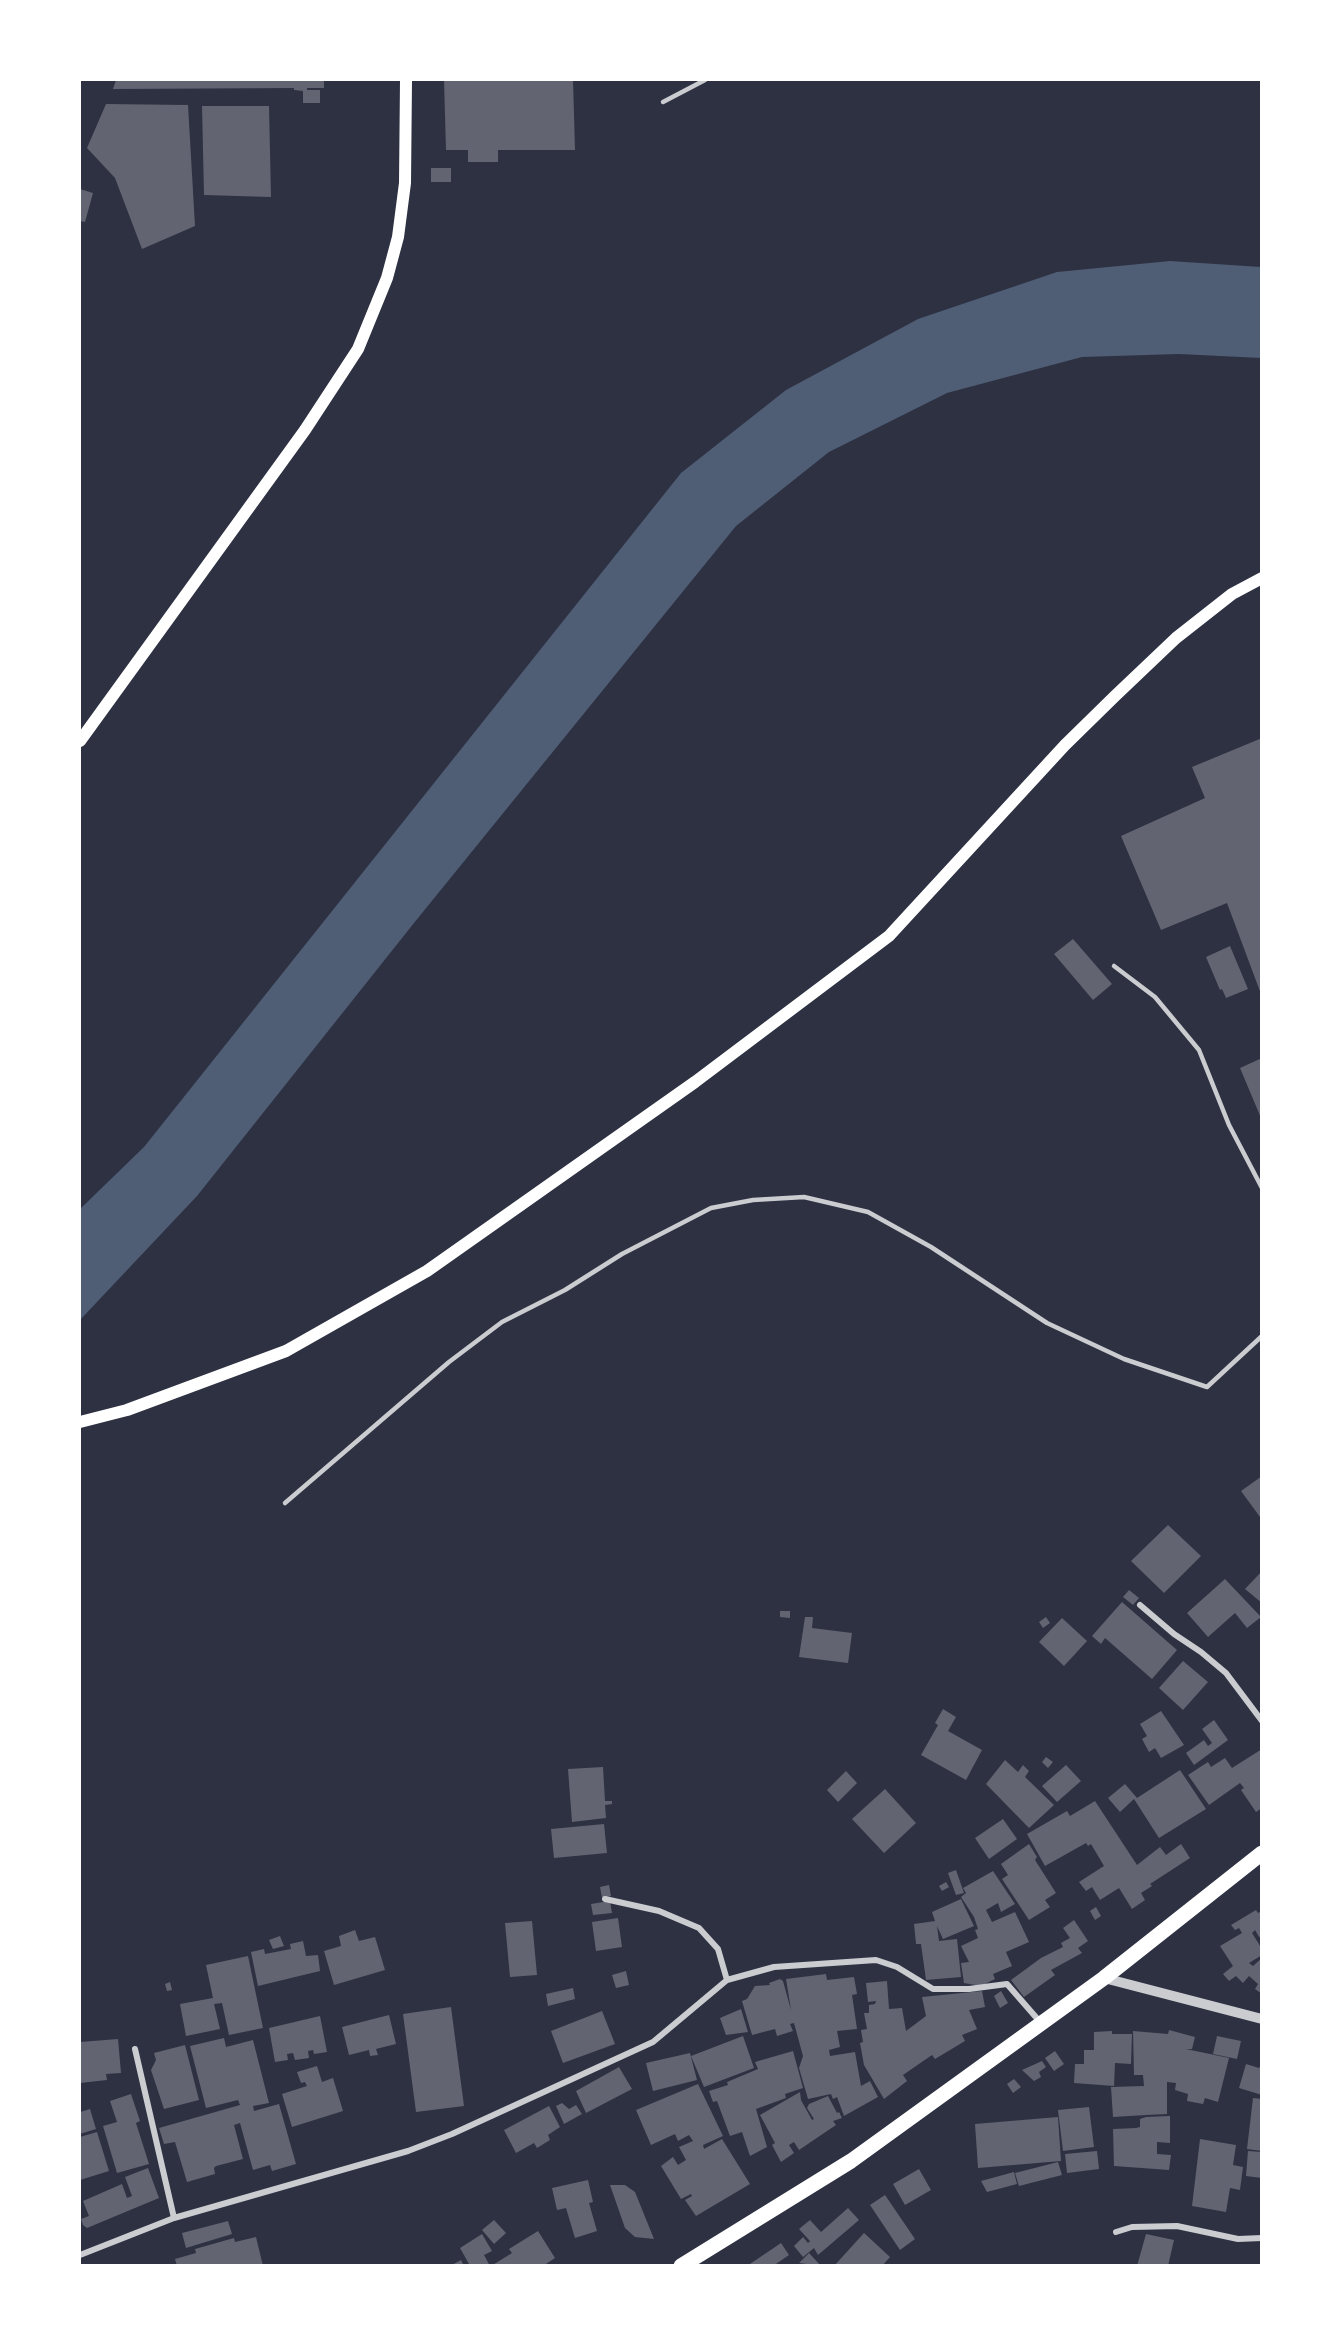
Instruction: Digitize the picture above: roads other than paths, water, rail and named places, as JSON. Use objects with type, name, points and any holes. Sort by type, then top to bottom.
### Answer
[{"type":"main road","points":[[80,741],[305,430],[358,349],[387,278],[398,237],[405,183],[406,80]]},
{"type":"main road","points":[[80,1422],[127,1410],[286,1351],[427,1271],[695,1082],[889,936],[1065,745],[1114,696],[1185,631],[1232,594],[1262,578]]},
{"type":"main road","points":[[681,2265],[851,2161],[1104,1978],[1262,1853]]},
{"type":"street","points":[[1140,1605],[1174,1635],[1201,1652],[1226,1673],[1262,1721]]},
{"type":"street","points":[[605,1899],[659,1911],[699,1928],[718,1949],[727,1980]]},
{"type":"street","points":[[80,2255],[174,2218],[408,2151],[452,2134],[652,2042],[727,1980],[774,1967],[876,1960],[897,1967],[933,1989],[969,1989],[1007,1984],[1041,2024]]},
{"type":"street","points":[[1104,1978],[1262,2019]]},
{"type":"street","points":[[135,2049],[174,2218]]},
{"type":"street","points":[[1116,2232],[1132,2227],[1177,2226],[1238,2239],[1262,2238]]},
{"type":"lane","points":[[663,102],[705,80]]},
{"type":"lane","points":[[1114,966],[1155,997],[1199,1050],[1229,1125],[1262,1188]]},
{"type":"lane","points":[[285,1503],[449,1362],[502,1322],[565,1290],[622,1254],[711,1208],[753,1200],[804,1197],[868,1212],[931,1247],[1047,1323],[1124,1359],[1207,1387],[1262,1336]]},
{"type":"water","points":[[1170,261],[1261,267],[1261,358],[1179,354],[1082,357],[947,393],[829,452],[736,526],[414,923],[197,1196],[80,1320],[80,1209],[144,1147],[681,473],[786,390],[918,319],[1057,272]]}]
